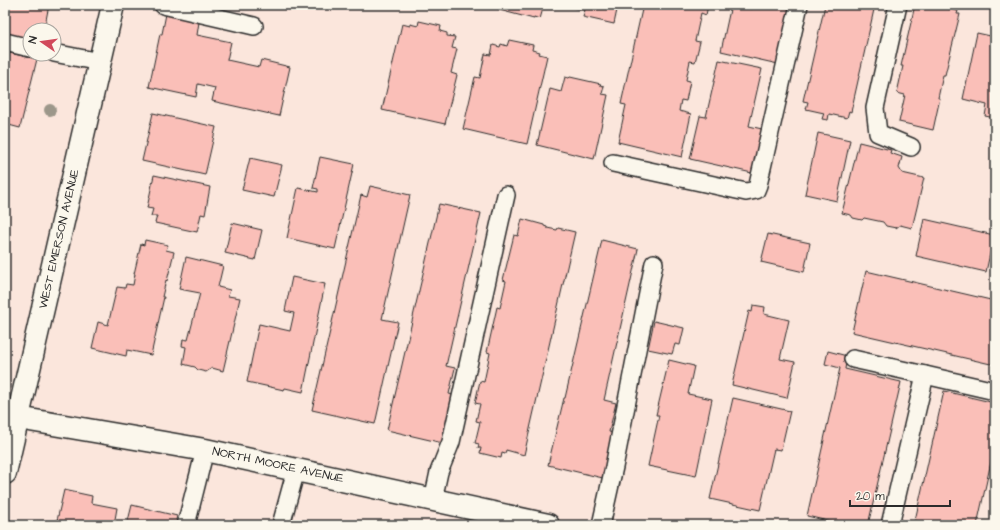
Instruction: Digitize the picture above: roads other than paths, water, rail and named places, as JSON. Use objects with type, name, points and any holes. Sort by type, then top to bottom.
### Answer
[{"type":"street","name":"WEST EMERSON AVENUE","points":[[5,473],[11,416],[113,5]]},
{"type":"street","name":"NORTH MOORE AVENUE","points":[[11,416],[206,450],[548,525]]},
{"type":"lane","points":[[163,5],[254,26]]},
{"type":"lane","points":[[613,162],[746,192],[756,190],[799,5]]},
{"type":"lane","points":[[898,5],[876,114],[878,133],[911,147]]},
{"type":"lane","points":[[5,42],[22,46]]},
{"type":"lane","points":[[62,55],[100,62]]},
{"type":"lane","points":[[433,500],[439,472],[451,442],[506,195]]},
{"type":"lane","points":[[601,525],[614,467],[654,263]]},
{"type":"lane","points":[[853,359],[995,391]]},
{"type":"lane","points":[[890,525],[924,375]]},
{"type":"lane","points":[[186,525],[206,450]]},
{"type":"lane","points":[[281,525],[296,470]]}]
